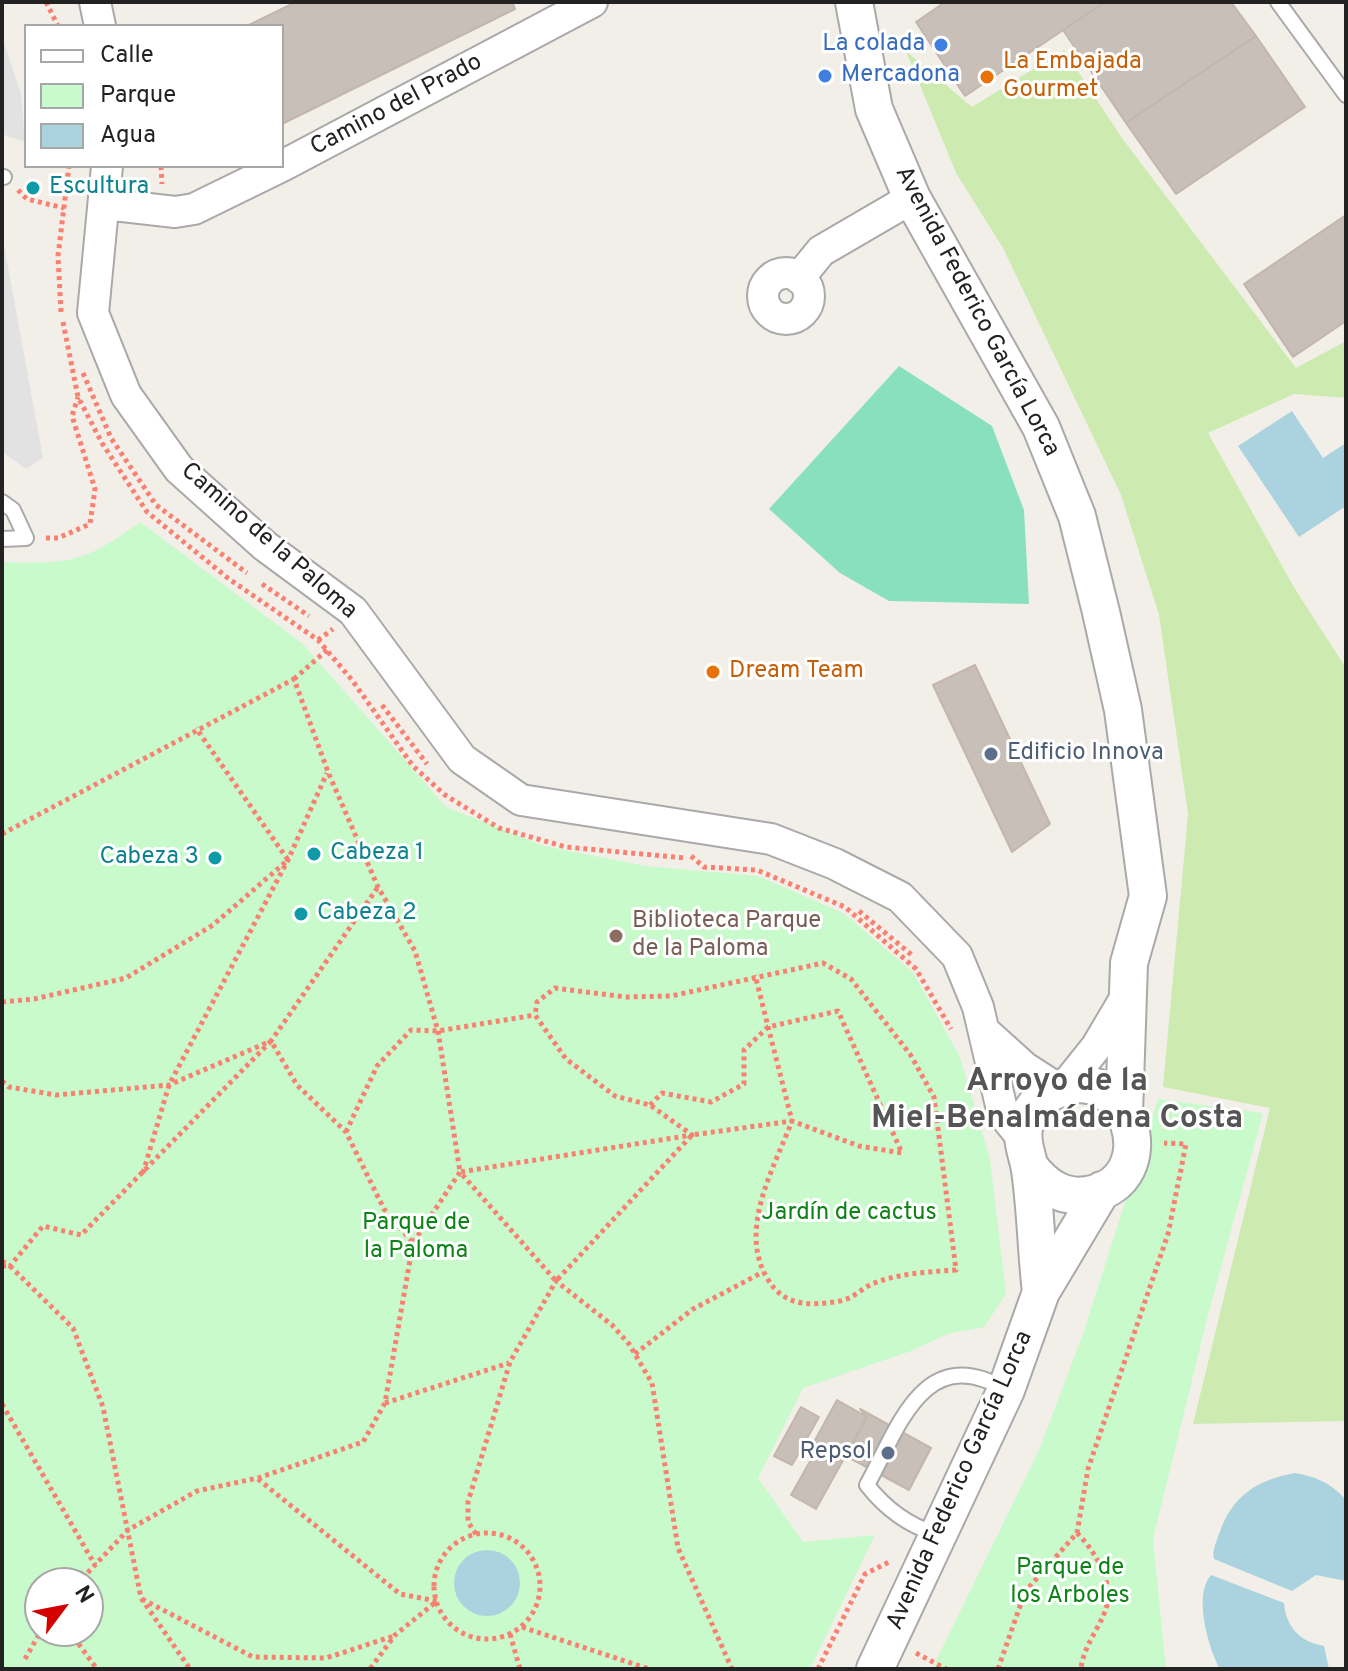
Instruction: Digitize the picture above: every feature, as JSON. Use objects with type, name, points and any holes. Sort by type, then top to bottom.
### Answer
[{"type":"street","points":[[95,2],[100,24]]},
{"type":"street","name":"Camino del Prado","points":[[284,165],[592,2]]},
{"type":"street","name":"Avenida Federico García Lorca","points":[[864,12],[874,109],[912,198],[1041,427],[1077,516],[1123,710],[1148,896],[1129,963],[1126,997],[1129,1126]]},
{"type":"street","name":"Camino de la Paloma","points":[[107,168],[93,313],[126,395],[179,469],[265,546],[353,611],[462,759],[521,800],[771,839],[835,864],[900,897],[957,956],[978,1007],[1003,1114],[1026,1153]]},
{"type":"street","name":"Camino del Prado","points":[[105,204],[175,212],[194,209],[278,168]]},
{"type":"street","points":[[799,278],[821,251],[912,198]]},
{"type":"street","points":[[984,1031],[1024,1067],[1062,1088],[1096,1088],[1109,1095],[1129,1126],[1126,1167],[1102,1190],[1069,1195],[1047,1185],[1026,1153],[1031,1112],[1039,1101],[1062,1088],[1097,1046],[1126,997]]},
{"type":"street","name":"Avenida Federico García Lorca","points":[[1026,1153],[1041,1292]]},
{"type":"street","name":"Avenida Federico García Lorca","points":[[875,1669],[1006,1390],[1041,1292],[1102,1190]]},
{"type":"lane","points":[[1278,2],[1346,95]]},
{"type":"lane","points":[[2,502],[13,510],[26,538],[2,539]]},
{"type":"lane","points":[[939,1535],[918,1528],[882,1504],[867,1485],[918,1393],[952,1375],[988,1379],[1006,1390]]},
{"type":"path","points":[[46,2],[57,24]]},
{"type":"path","points":[[3,177],[27,199],[64,208]]},
{"type":"path","points":[[26,538],[58,538],[90,524],[95,489],[72,416],[78,397]]},
{"type":"path","points":[[2,834],[196,728],[294,679],[327,650]]},
{"type":"path","points":[[294,679],[328,772],[378,887],[415,951],[438,1031],[460,1172],[556,1281],[612,1325],[635,1354],[652,1383],[678,1548],[732,1669]]},
{"type":"path","points":[[196,728],[288,860]]},
{"type":"path","points":[[143,1174],[169,1085],[288,860],[328,772]]},
{"type":"path","points":[[684,847],[704,867],[757,870],[845,907],[916,969],[952,1032]]},
{"type":"path","points":[[2,1002],[34,999],[126,978],[213,925],[288,860]]},
{"type":"path","points":[[10,1266],[43,1226],[81,1235],[143,1174],[271,1041],[378,887]]},
{"type":"path","points":[[692,1135],[650,1105],[615,1096],[566,1059],[535,1015],[537,1002],[555,988],[626,997],[671,996],[755,975],[823,963],[851,979],[910,1054],[934,1097],[956,1270],[898,1275],[844,1300],[794,1305],[775,1292],[763,1272],[755,1239],[760,1206],[792,1121],[755,975]]},
{"type":"path","points":[[2,1404],[95,1565],[128,1530],[197,1491],[258,1478],[363,1442],[385,1403],[413,1243],[460,1172],[792,1121],[859,1146],[902,1153],[838,1011],[768,1027],[744,1050],[744,1084],[711,1102],[662,1093],[650,1105]]},
{"type":"path","points":[[346,1132],[377,1066],[411,1030],[438,1031],[535,1015]]},
{"type":"path","points":[[2,1081],[9,1087],[56,1095],[169,1085],[271,1041]]},
{"type":"path","points":[[271,1041],[297,1085],[346,1132],[384,1209],[413,1243]]},
{"type":"path","points":[[998,1669],[1025,1592],[1077,1533],[1088,1469],[1168,1234],[1186,1144],[1129,1126]]},
{"type":"path","points":[[476,1534],[468,1522],[468,1502],[510,1362],[556,1281],[692,1135]]},
{"type":"path","points":[[2,1264],[10,1266],[73,1328],[103,1407],[141,1598],[190,1669]]},
{"type":"path","points":[[635,1354],[693,1309],[763,1272]]},
{"type":"path","points":[[385,1403],[510,1362]]},
{"type":"path","points":[[258,1478],[400,1594],[437,1601]]},
{"type":"path","points":[[493,1533],[510,1538],[524,1548],[535,1563],[540,1579],[539,1597],[533,1613],[522,1627],[496,1638],[466,1635],[453,1627],[437,1601],[434,1584],[446,1552],[476,1534],[493,1533]]},
{"type":"path","points":[[1077,1533],[1096,1552],[1108,1599],[1082,1658],[1081,1669]]},
{"type":"path","points":[[141,1598],[253,1657],[326,1658],[373,1645],[395,1635],[437,1601]]},
{"type":"path","points":[[522,1627],[649,1669]]},
{"type":"path","points":[[510,1634],[520,1669]]},
{"type":"path","points":[[370,1669],[395,1635]]},
{"type":"path","points":[[25,1659],[32,1647]]},
{"type":"path","points":[[81,1647],[97,1669]]},
{"type":"path","points":[[936,1664],[946,1669]]},
{"type":"green space","points":[[1064,50],[1122,138],[1296,368],[1346,341],[1346,398],[1294,394],[1208,433],[1295,589],[1346,668],[1346,1421],[1193,1424],[1270,1108],[1163,1087],[1188,814],[1159,615],[1121,495],[1003,248],[956,173],[906,51],[972,107]]},
{"type":"green space","points":[[899,366],[992,426],[1024,510],[1029,604],[889,601],[840,573],[769,509]]},
{"type":"green space","name":"Parque de la Paloma","points":[[140,522],[303,644],[446,807],[544,846],[645,866],[758,876],[843,913],[913,972],[960,1057],[990,1159],[1006,1294],[984,1327],[947,1334],[911,1351],[803,1388],[758,1478],[803,1542],[875,1535],[810,1669],[2,1669],[2,562],[61,561],[104,546]]},
{"type":"green space","name":"Parque de los Arboles","points":[[1158,1099],[1263,1113],[1207,1319],[1153,1539],[1166,1669],[932,1669],[1039,1450],[1083,1334]]},
{"type":"shaded area","points":[[2,37],[21,94],[24,142],[2,134]]},
{"type":"shaded area","points":[[2,234],[43,458],[26,469],[2,452]]},
{"type":"water","points":[[1292,411],[1323,458],[1346,443],[1346,506],[1299,537],[1238,446]]},
{"type":"water","points":[[1295,1473],[1323,1482],[1346,1500],[1346,1581],[1316,1575],[1292,1591],[1214,1559],[1224,1521],[1238,1500],[1257,1485]]},
{"type":"water","points":[[487,1550],[500,1553],[510,1560],[517,1570],[520,1583],[517,1596],[510,1606],[500,1613],[487,1616],[474,1613],[464,1606],[457,1596],[454,1583],[457,1570],[464,1560],[474,1553]]},
{"type":"water","points":[[1211,1575],[1284,1603],[1285,1612],[1296,1632],[1308,1641],[1324,1646],[1329,1669],[1220,1669],[1204,1621],[1203,1595]]},
{"type":"building","points":[[296,2],[512,2],[515,9],[284,123],[284,24],[251,24]]},
{"type":"building","points":[[945,2],[1105,2],[965,96],[916,22]]},
{"type":"building","points":[[1105,2],[1231,2],[1256,36],[1126,123],[1063,30]]},
{"type":"building","points":[[1256,36],[1305,107],[1176,194],[1126,123]]},
{"type":"building","points":[[1346,215],[1346,321],[1293,357],[1244,284]]},
{"type":"building","name":"Edificio Innova","points":[[975,665],[1050,824],[1012,852],[933,685]]},
{"type":"building","points":[[837,1400],[867,1417],[816,1509],[791,1495],[813,1456],[808,1453]]},
{"type":"building","points":[[801,1407],[819,1417],[792,1465],[774,1456]]},
{"type":"building","points":[[860,1409],[931,1448],[909,1490],[846,1456],[867,1417]]},
{"type":"place","name":"La colada","points":[[941,45]]},
{"type":"place","name":"Mercadona","points":[[825,76]]},
{"type":"place","name":"La Embajada Gourmet","points":[[987,77]]},
{"type":"place","name":"Escultura","points":[[33,188]]},
{"type":"place","name":"Dream Team","points":[[713,672]]},
{"type":"place","name":"Edificio Innova","points":[[991,754]]},
{"type":"place","name":"Cabeza 1","points":[[314,854]]},
{"type":"place","name":"Cabeza 3","points":[[215,858]]},
{"type":"place","name":"Cabeza 2","points":[[301,914]]},
{"type":"place","name":"Biblioteca Parque de la Paloma","points":[[616,936]]},
{"type":"place","name":"Repsol","points":[[888,1453]]},
{"type":"district","name":"Arroyo de la Miel-Benalmádena Costa","points":[[1057,1102]]},
{"type":"park label","name":"Jardín de cactus","points":[[849,1214]]}]
